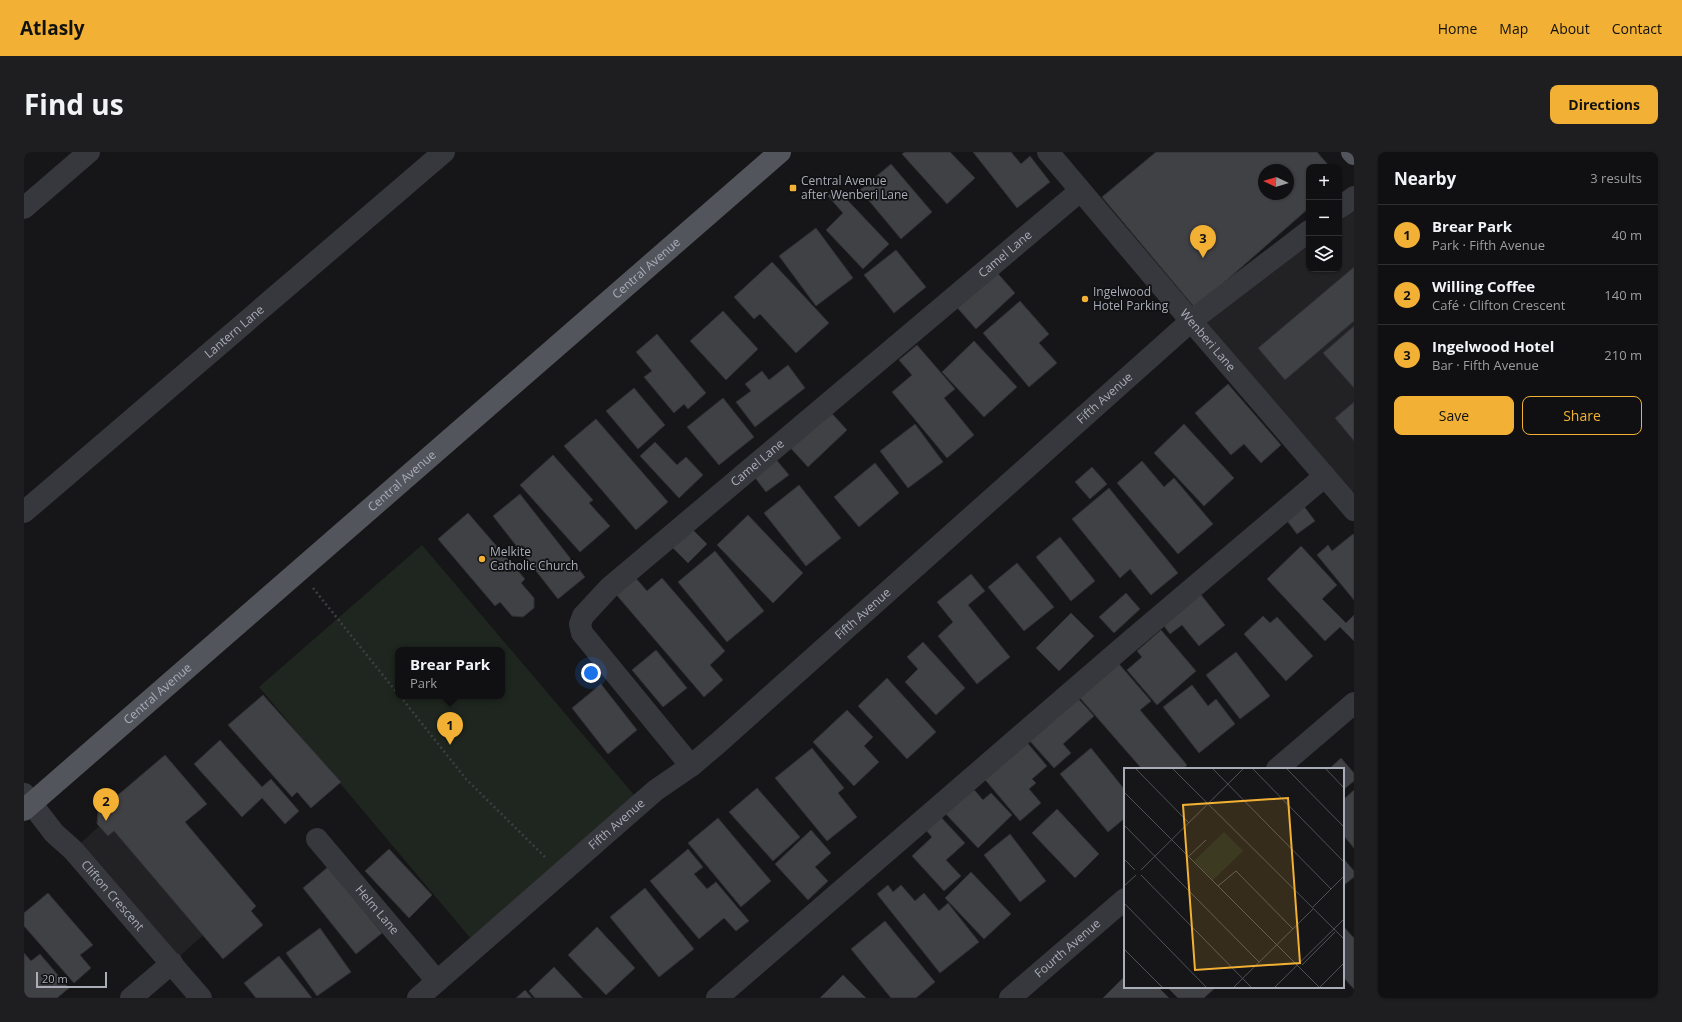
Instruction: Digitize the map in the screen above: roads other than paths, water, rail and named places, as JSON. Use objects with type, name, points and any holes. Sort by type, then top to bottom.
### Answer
[{"type":"main road","name":"Central Avenue","points":[[27,802],[300,570],[780,152]]},
{"type":"street","points":[[24,208],[89,152]]},
{"type":"street","name":"Lantern Lane","points":[[24,512],[444,152]]},
{"type":"street","name":"Wenberi Lane","points":[[1048,152],[1354,510]]},
{"type":"street","name":"Camel Lane","points":[[691,766],[582,633],[580,624],[583,616],[609,588],[1080,191]]},
{"type":"street","points":[[1342,206],[1354,197]]},
{"type":"street","name":"Fifth Avenue","points":[[418,998],[656,790],[691,766],[1191,321],[1306,233]]},
{"type":"street","points":[[717,998],[1128,643],[1326,476]]},
{"type":"street","points":[[1278,768],[1354,702]]},
{"type":"street","name":"Clifton Crescent","points":[[27,802],[54,833],[73,850],[201,998]]},
{"type":"street","name":"Helm Lane","points":[[317,839],[437,981]]},
{"type":"street","name":"Fourth Avenue","points":[[1010,998],[1124,900]]},
{"type":"street","points":[[131,998],[172,963]]},
{"type":"place","name":"Central Avenue after Wenberi Lane","points":[[793,188]]},
{"type":"place","name":"Ingelwood Hotel","points":[[1203,258]]},
{"type":"place","name":"Ingelwood Hotel Parking","points":[[1085,299]]},
{"type":"place","name":"Melkite Catholic Church","points":[[482,559]]},
{"type":"place","name":"Brear Park","points":[[450,745]]},
{"type":"place","name":"Willing Coffee","points":[[106,821]]}]
